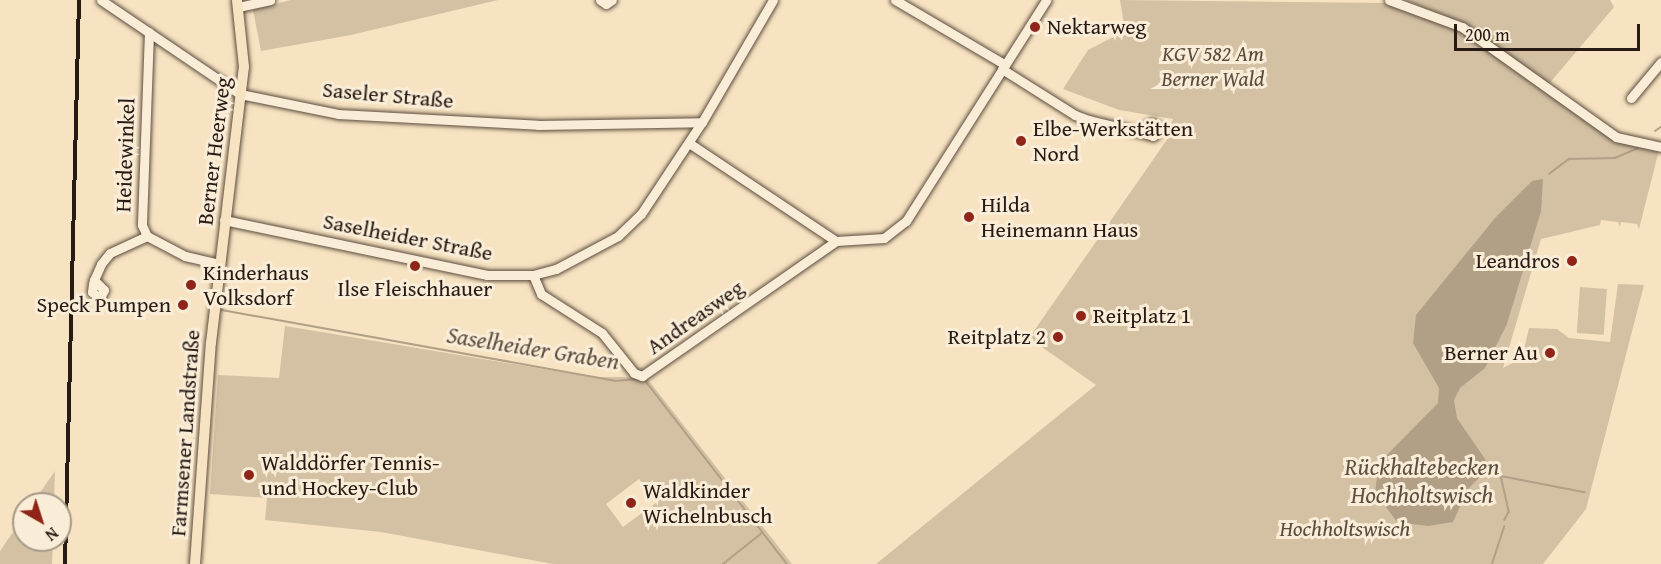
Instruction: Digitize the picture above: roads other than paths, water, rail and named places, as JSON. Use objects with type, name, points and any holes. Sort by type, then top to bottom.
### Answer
[{"type":"main road","name":"Berner Heerweg","points":[[215,306],[244,52],[238,3]]},
{"type":"main road","name":"Farmsener Landstraße","points":[[195,564],[215,306]]},
{"type":"street","name":"Saseler Straße","points":[[101,0],[240,94],[338,114],[538,125],[702,122]]},
{"type":"street","points":[[238,3],[270,0]]},
{"type":"street","points":[[600,0],[606,4],[612,0]]},
{"type":"street","name":"Saselheider Straße","points":[[224,220],[487,275],[533,275],[556,269],[618,236],[647,206],[702,122],[773,0]]},
{"type":"street","points":[[895,0],[1003,66],[1069,112],[1137,132]]},
{"type":"street","points":[[689,143],[836,241],[874,240],[900,228],[1046,0]]},
{"type":"street","points":[[1389,0],[1462,27],[1617,138],[1661,147]]},
{"type":"street","name":"Heidewinkel","points":[[149,32],[142,225],[147,236],[185,256],[219,264]]},
{"type":"street","points":[[1631,98],[1661,63]]},
{"type":"street","points":[[94,280],[110,253],[147,236]]},
{"type":"street","name":"Andreasweg","points":[[533,275],[541,294],[602,333],[634,373],[642,376],[836,241]]},
{"type":"water","name":"Rückhaltebecken Hochholtswisch","points":[[1543,179],[1541,211],[1507,324],[1485,368],[1460,388],[1454,400],[1457,418],[1487,462],[1486,471],[1468,489],[1453,522],[1428,526],[1397,522],[1375,492],[1379,463],[1438,403],[1439,388],[1413,343],[1416,315],[1495,218],[1532,181]]},
{"type":"waterway","name":"Berner Au","points":[[1655,131],[1661,127]]},
{"type":"waterway","name":"Berner Au","points":[[1549,174],[1569,159],[1615,158],[1638,148]]},
{"type":"waterway","name":"Saselheider Graben","points":[[222,310],[615,381],[640,379]]},
{"type":"waterway","name":"Saselheider Graben","points":[[645,380],[787,564]]},
{"type":"waterway","name":"Berner Au","points":[[1487,462],[1501,476],[1509,512],[1505,520]]},
{"type":"waterway","points":[[1501,476],[1584,492]]},
{"type":"waterway","name":"Berner Au","points":[[1492,564],[1504,527]]},
{"type":"waterway","points":[[723,564],[762,533]]},
{"type":"railway","points":[[65,564],[79,0]]},
{"type":"place","name":"Nektarweg","points":[[1035,27]]},
{"type":"place","name":"Elbe-Werkstätten Nord","points":[[1021,141]]},
{"type":"place","name":"Hilda Heinemann Haus","points":[[969,217]]},
{"type":"place","name":"Leandros","points":[[1572,261]]},
{"type":"place","name":"Ilse Fleischhauer","points":[[415,266]]},
{"type":"place","name":"Kinderhaus Volksdorf","points":[[191,285]]},
{"type":"place","name":"Speck Pumpen","points":[[183,305]]},
{"type":"place","name":"Reitplatz 1","points":[[1081,316]]},
{"type":"place","name":"Reitplatz 2","points":[[1058,337]]},
{"type":"place","name":"Berner Au","points":[[1550,353]]},
{"type":"place","name":"Walddörfer Tennis- und Hockey-Club","points":[[249,475]]},
{"type":"place","name":"Waldkinder Wichelnbusch","points":[[631,503]]},
{"type":"park label","name":"KGV 582 Am Berner Wald","points":[[1213,66]]},
{"type":"park label","name":"Hochholtswisch","points":[[1345,529]]}]
